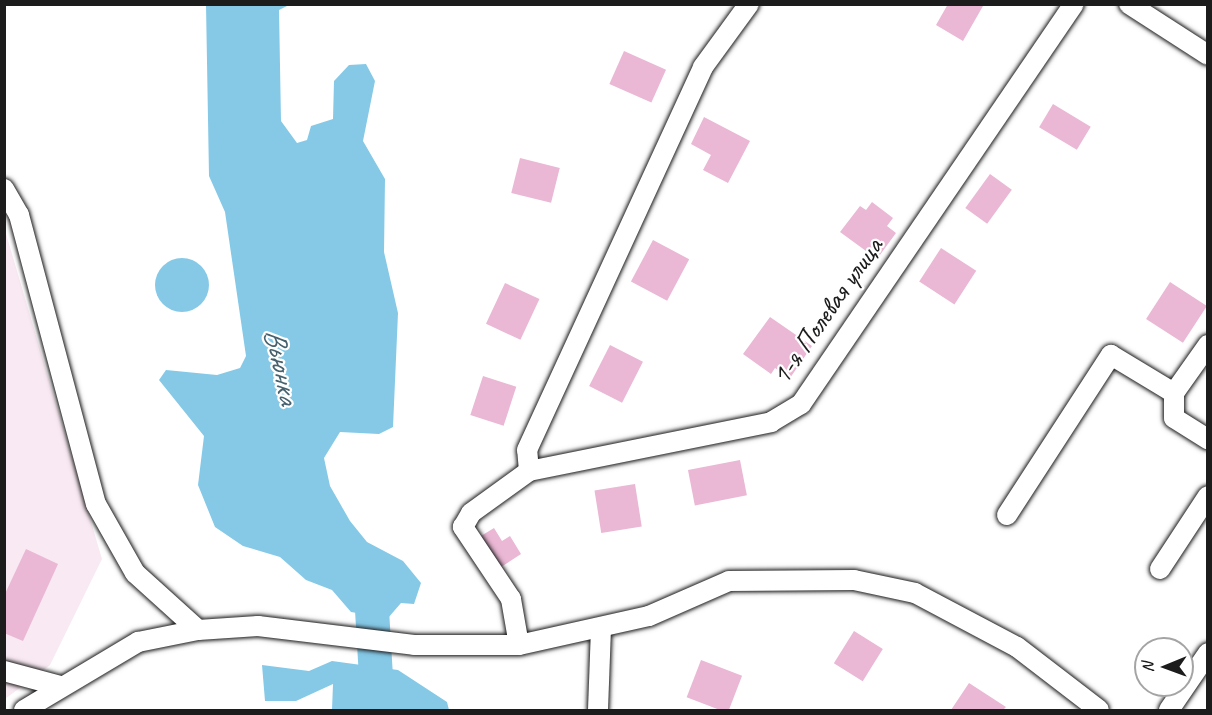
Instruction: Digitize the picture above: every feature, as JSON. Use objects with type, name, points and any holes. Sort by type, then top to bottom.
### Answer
[{"type":"street","points":[[529,471],[527,450],[703,67],[749,4]]},
{"type":"street","name":"1-я Полевая улица","points":[[519,645],[505,590],[463,527],[471,513],[529,471],[771,422],[801,404],[1074,4]]},
{"type":"street","points":[[1129,4],[1208,55]]},
{"type":"street","points":[[4,189],[19,215],[96,504],[135,573],[198,630]]},
{"type":"street","points":[[1208,345],[1174,393],[1174,418],[1208,440]]},
{"type":"street","points":[[1007,515],[1111,355],[1174,393]]},
{"type":"street","points":[[1160,569],[1208,496]]},
{"type":"street","points":[[24,711],[60,686],[138,642],[198,630],[312,629],[414,645],[519,645],[649,616],[729,581],[854,580],[915,593],[1017,647],[1099,711]]},
{"type":"street","points":[[598,711],[601,628]]},
{"type":"street","points":[[1169,711],[1208,653]]},
{"type":"street","points":[[4,671],[60,686]]},
{"type":"shaded area","points":[[4,227],[102,559],[50,665],[5,699]]},
{"type":"water","points":[[206,5],[289,5],[279,10],[281,121],[297,143],[307,140],[311,126],[333,119],[334,81],[349,65],[366,64],[375,81],[363,141],[385,179],[384,252],[398,313],[393,427],[379,434],[340,432],[324,458],[330,486],[350,521],[367,542],[403,561],[421,583],[414,604],[401,603],[388,618],[351,612],[332,590],[306,580],[280,557],[243,546],[215,527],[198,485],[204,436],[159,380],[166,370],[217,375],[240,368],[246,356],[225,212],[209,176]]},
{"type":"water","points":[[182,258],[192,260],[201,266],[207,275],[209,285],[207,295],[201,304],[192,310],[182,312],[172,310],[163,304],[157,295],[155,285],[157,275],[163,266],[172,260]]},
{"type":"water","points":[[332,661],[398,670],[447,702],[449,710],[332,710],[333,684],[296,701],[265,701],[262,665],[309,671]]},
{"type":"building","points":[[948,4],[983,6],[963,41],[936,25]]},
{"type":"building","points":[[624,51],[666,70],[651,103],[609,84]]},
{"type":"building","points":[[1053,104],[1091,127],[1077,150],[1039,127]]},
{"type":"building","points":[[704,117],[750,141],[728,183],[703,170],[711,155],[691,144]]},
{"type":"building","points":[[520,158],[560,168],[551,203],[511,193]]},
{"type":"building","points":[[990,174],[1012,190],[987,224],[965,208]]},
{"type":"building","points":[[872,202],[893,218],[887,226],[896,233],[877,259],[840,232],[860,206],[866,210]]},
{"type":"building","points":[[653,240],[689,259],[667,301],[631,281]]},
{"type":"building","points":[[941,248],[976,271],[954,304],[919,282]]},
{"type":"building","points":[[1170,282],[1207,306],[1183,343],[1146,319]]},
{"type":"building","points":[[505,283],[539,299],[520,340],[486,324]]},
{"type":"building","points":[[770,317],[812,346],[790,378],[775,368],[771,374],[743,354]]},
{"type":"building","points":[[610,345],[643,362],[622,403],[589,386]]},
{"type":"building","points":[[483,376],[516,387],[504,426],[470,415]]},
{"type":"building","points":[[740,460],[747,495],[695,505],[688,470]]},
{"type":"building","points":[[635,484],[642,526],[601,533],[595,490]]},
{"type":"building","points":[[494,528],[502,541],[510,536],[521,554],[501,567],[481,536]]},
{"type":"building","points":[[26,549],[58,564],[23,641],[4,633],[4,596]]},
{"type":"building","points":[[854,631],[883,649],[863,681],[834,663]]},
{"type":"building","points":[[701,660],[742,676],[729,710],[720,710],[687,697]]},
{"type":"building","points":[[969,683],[1006,707],[1003,710],[951,710]]},
{"type":"waterway","name":"Вьюнка","points":[[356,572],[371,593],[378,710]]}]
